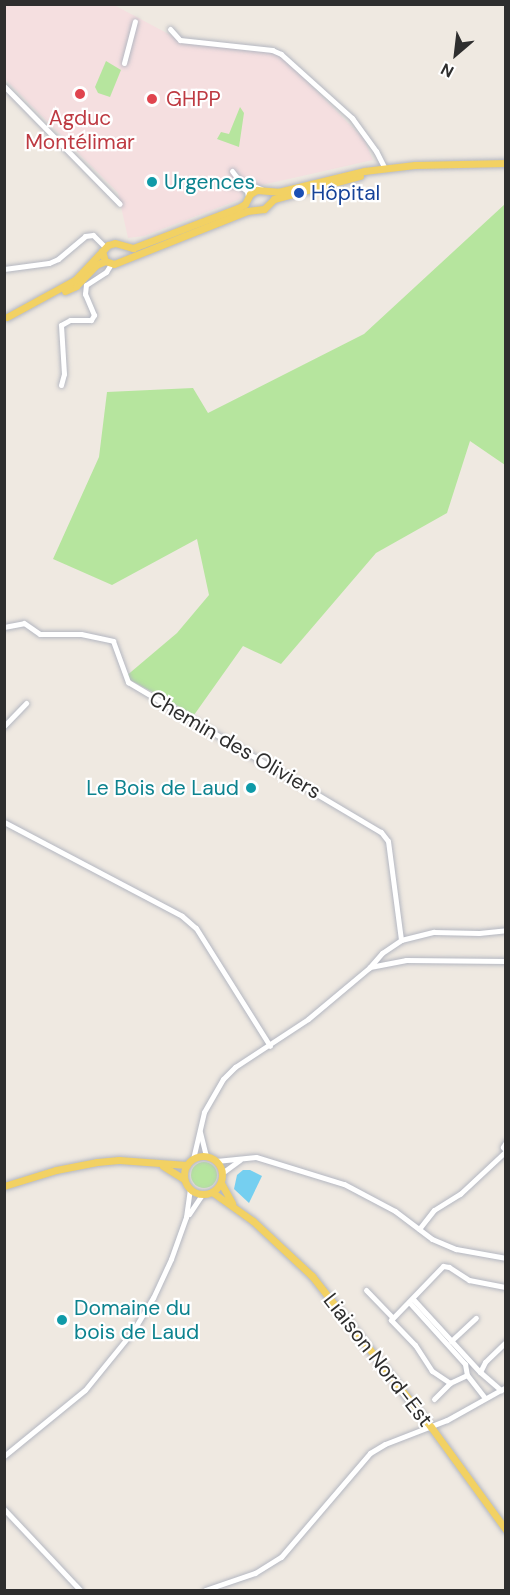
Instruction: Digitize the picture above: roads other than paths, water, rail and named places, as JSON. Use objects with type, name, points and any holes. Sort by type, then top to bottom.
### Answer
[{"type":"main road","points":[[6,318],[75,280],[103,249],[115,243],[122,247],[133,248],[238,208],[247,198],[265,191],[364,171],[440,163],[506,163]]},
{"type":"main road","points":[[6,318],[76,286],[96,265],[122,258],[251,210],[264,209],[271,201],[385,169]]},
{"type":"main road","points":[[265,191],[271,201]]},
{"type":"main road","points":[[247,198],[251,210]]},
{"type":"main road","points":[[122,247],[124,253],[122,258]]},
{"type":"main road","points":[[103,249],[108,262]]},
{"type":"main road","points":[[161,1165],[184,1179],[190,1190],[202,1195],[212,1192],[221,1183],[222,1173],[216,1161],[206,1156],[193,1159],[187,1165],[184,1179]]},
{"type":"main road","points":[[4,1186],[56,1170],[97,1162],[119,1160],[161,1165],[187,1165]]},
{"type":"main road","name":"Liaison Nord-Est","points":[[221,1183],[234,1205]]},
{"type":"main road","name":"Liaison Nord-Est","points":[[212,1192],[234,1205],[312,1276],[431,1427],[506,1530]]},
{"type":"street","points":[[124,63],[135,21]]},
{"type":"street","points":[[170,29],[180,40],[272,50],[281,54],[352,118],[376,151],[385,169]]},
{"type":"street","points":[[6,89],[120,204]]},
{"type":"street","points":[[232,171],[239,180],[265,191]]},
{"type":"street","points":[[226,184],[239,185],[247,191],[247,198]]},
{"type":"street","points":[[4,269],[49,263],[58,259],[85,236],[93,235],[103,249]]},
{"type":"street","points":[[61,385],[64,374],[61,325],[70,320],[91,320],[94,315],[85,294],[87,285],[106,272],[108,262]]},
{"type":"street","name":"Chemin des Oliviers","points":[[4,627],[24,623],[40,634],[81,634],[113,642],[128,682],[381,832],[388,841],[401,940]]},
{"type":"street","points":[[4,726],[26,703]]},
{"type":"street","points":[[4,822],[182,916],[196,928],[270,1046]]},
{"type":"street","points":[[193,1159],[204,1112],[223,1079],[236,1067],[308,1019],[369,968],[382,953],[401,940],[435,932],[479,933],[506,930]]},
{"type":"street","points":[[369,968],[406,960],[506,961]]},
{"type":"street","points":[[200,1129],[206,1156]]},
{"type":"street","points":[[419,1229],[434,1210],[460,1194],[506,1151],[503,1147],[506,1142]]},
{"type":"street","points":[[222,1173],[243,1158]]},
{"type":"street","points":[[216,1161],[243,1158],[274,1161],[344,1184],[395,1211],[432,1239],[456,1249],[506,1258]]},
{"type":"street","points":[[4,1456],[85,1390],[124,1344],[153,1298],[186,1217],[190,1190]]},
{"type":"street","points":[[186,1217],[202,1195]]},
{"type":"street","points":[[392,1317],[411,1300],[431,1275],[443,1266],[449,1267],[469,1280],[506,1287]]},
{"type":"street","points":[[366,1290],[392,1317],[392,1322],[415,1345],[432,1371],[450,1383]]},
{"type":"street","points":[[411,1300],[465,1364],[467,1375],[485,1398]]},
{"type":"street","points":[[206,1590],[270,1564],[300,1536],[365,1457],[385,1444],[431,1427],[503,1388],[480,1372],[411,1300]]},
{"type":"street","points":[[451,1341],[476,1318]]},
{"type":"street","points":[[480,1372],[485,1362],[506,1342]]},
{"type":"street","points":[[434,1399],[450,1383],[467,1375]]},
{"type":"street","points":[[4,1509],[80,1590]]},
{"type":"water","points":[[243,1170],[250,1170],[262,1176],[249,1203],[234,1189],[237,1175]]},
{"type":"place","name":"Agduc Montélimar","points":[[80,94]]},
{"type":"place","name":"GHPP","points":[[152,99]]},
{"type":"place","name":"Urgences","points":[[152,182]]},
{"type":"place","name":"Hôpital","points":[[299,193]]},
{"type":"place","name":"Le Bois de Laud","points":[[251,788]]},
{"type":"place","name":"Domaine du bois de Laud","points":[[62,1320]]}]
